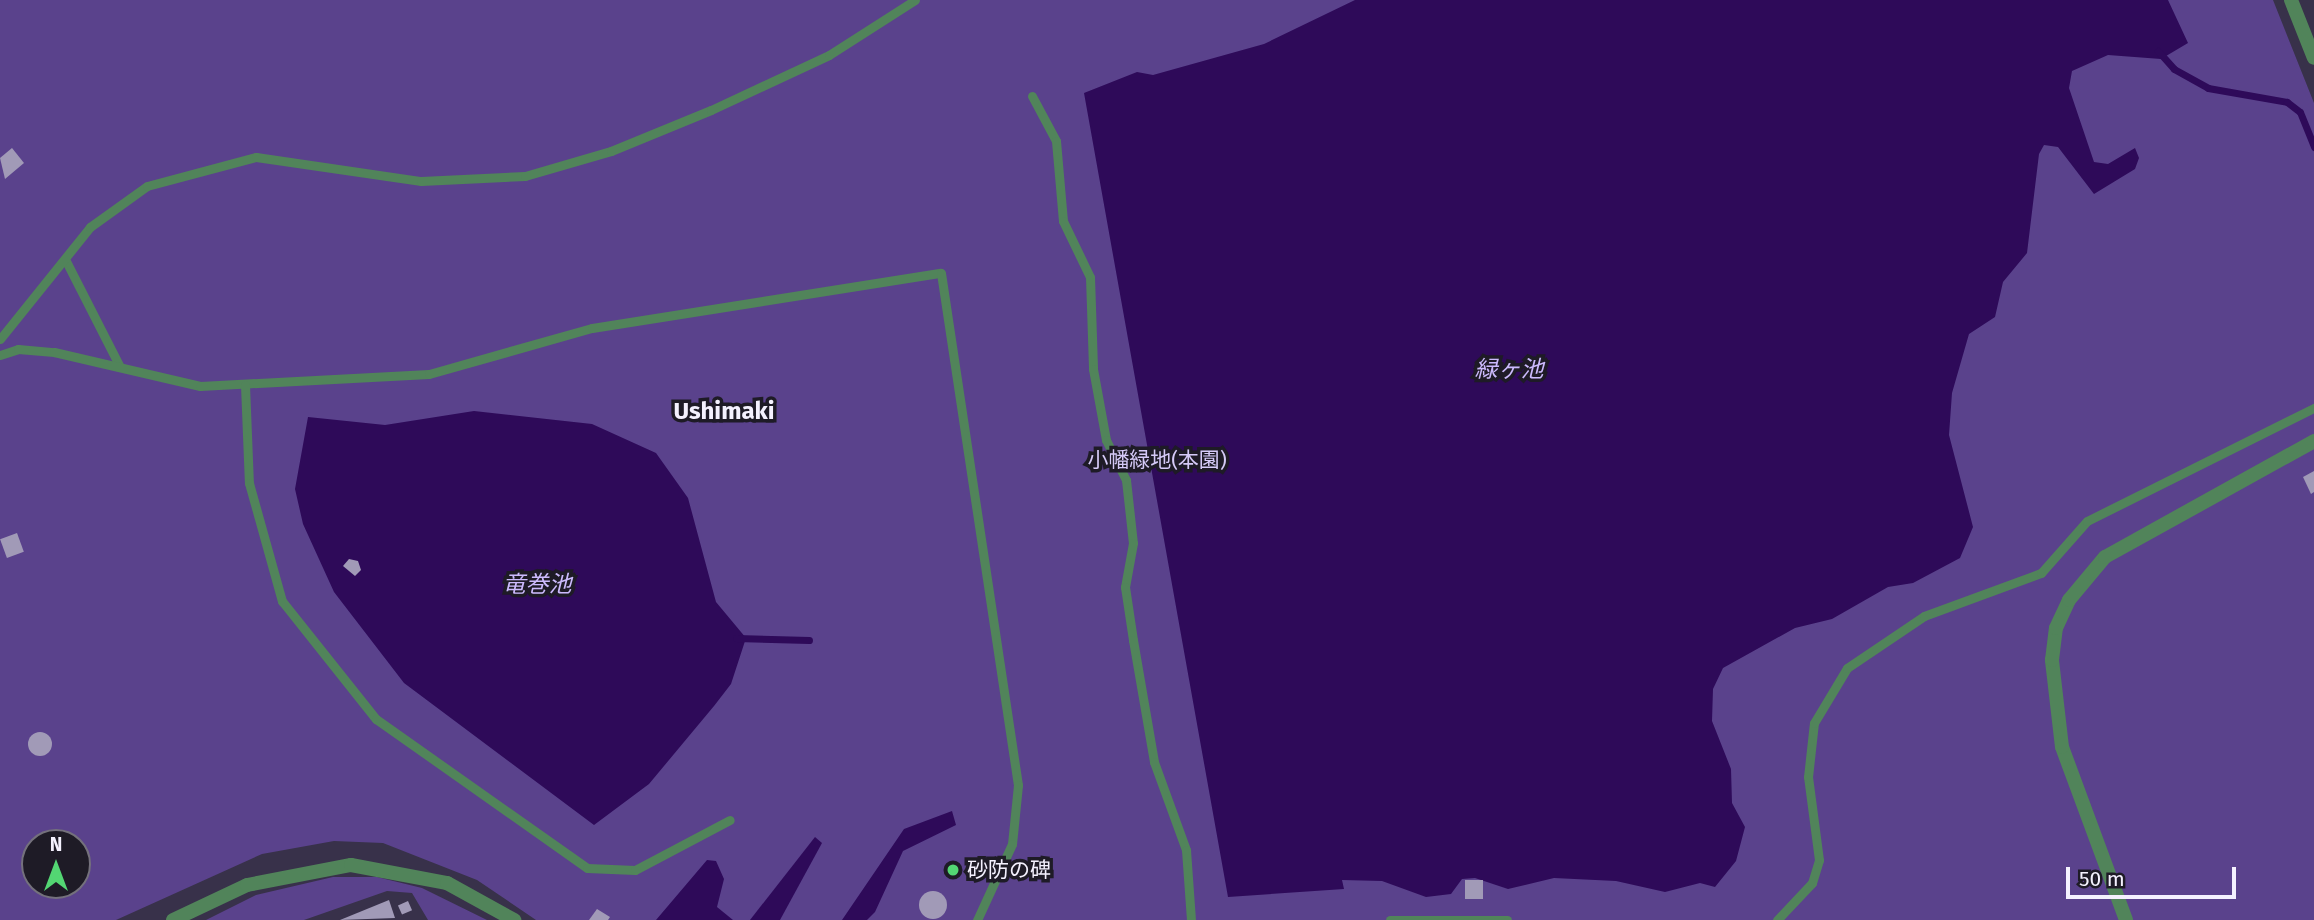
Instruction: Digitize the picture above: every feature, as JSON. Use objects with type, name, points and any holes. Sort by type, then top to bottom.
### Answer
[{"type":"street","points":[[2291,0],[2314,58]]},
{"type":"street","points":[[2126,920],[2062,747],[2052,660],[2056,628],[2069,600],[2105,557],[2314,441]]},
{"type":"street","points":[[173,920],[247,885],[351,865],[447,883],[514,920]]},
{"type":"lane","points":[[0,339],[66,261],[90,227],[147,186],[256,157],[421,181],[524,176],[611,151],[829,55],[915,0]]},
{"type":"lane","points":[[1032,96],[1056,141],[1063,221],[1090,277],[1093,369],[1106,440],[1126,480],[1133,543],[1125,587],[1133,640],[1154,762],[1186,850],[1191,920]]},
{"type":"lane","points":[[66,261],[119,365]]},
{"type":"lane","points":[[0,355],[18,349],[119,365],[200,386],[429,374],[592,328],[941,272],[1011,739],[1018,817],[977,920]]},
{"type":"lane","points":[[245,384],[249,483],[282,601],[376,719],[587,867],[635,870],[730,820]]},
{"type":"lane","points":[[1777,920],[1812,883],[1819,860],[1808,777],[1812,732],[1823,699],[1847,668],[1924,616],[2041,573],[2087,521],[2314,408]]},
{"type":"lane","points":[[1390,920],[1507,920]]},
{"type":"green space","name":"小幡緑地(本園)","points":[[0,0],[2273,0],[2314,103],[2314,920],[536,920],[477,880],[383,843],[334,841],[262,854],[116,920],[0,920]]},
{"type":"green space","points":[[333,877],[377,877],[422,888],[487,920],[428,920],[412,893],[387,891],[304,920],[206,920],[256,895]]},
{"type":"water","name":"緑ヶ池","points":[[1355,0],[2168,0],[2188,43],[2161,59],[2108,55],[2072,71],[2069,88],[2094,162],[2108,164],[2135,148],[2139,158],[2135,169],[2094,194],[2058,147],[2044,145],[2039,154],[2027,253],[2003,282],[1995,317],[1969,334],[1952,393],[1949,435],[1973,527],[1960,558],[1913,583],[1888,587],[1832,619],[1795,628],[1723,668],[1713,689],[1712,721],[1731,769],[1732,803],[1745,827],[1736,861],[1715,887],[1700,883],[1665,892],[1616,881],[1554,878],[1508,889],[1475,878],[1462,879],[1451,894],[1426,897],[1382,881],[1342,880],[1344,889],[1228,897],[1084,93],[1137,72],[1153,75],[1264,44]]},
{"type":"water","name":"竜巻池","points":[[474,411],[592,424],[656,453],[688,498],[716,602],[746,638],[731,684],[714,706],[649,784],[594,825],[404,683],[334,592],[303,524],[295,489],[308,417],[385,425]]},
{"type":"water","points":[[952,811],[956,825],[903,851],[875,912],[867,920],[842,920],[904,829]]},
{"type":"water","points":[[815,837],[822,843],[780,920],[750,920]]},
{"type":"water","points":[[707,860],[716,861],[724,879],[717,907],[733,920],[656,920]]},
{"type":"building","points":[[12,148],[24,163],[5,179],[0,158]]},
{"type":"building","points":[[2314,471],[2314,492],[2311,494],[2303,477]]},
{"type":"building","points":[[17,533],[24,552],[7,558],[0,539]]},
{"type":"building","points":[[349,559],[358,561],[361,570],[355,576],[343,566]]},
{"type":"building","points":[[40,732],[48,736],[52,744],[48,752],[40,756],[32,752],[28,744],[32,736]]},
{"type":"building","points":[[1465,880],[1483,880],[1483,899],[1465,899]]},
{"type":"building","points":[[933,891],[943,895],[947,905],[943,915],[933,919],[923,915],[919,905],[923,895]]},
{"type":"building","points":[[389,900],[395,918],[340,920]]},
{"type":"building","points":[[408,901],[412,910],[402,915],[398,905]]},
{"type":"building","points":[[597,909],[610,917],[608,920],[589,920]]},
{"type":"waterway","points":[[2158,51],[2174,69],[2208,88],[2287,102],[2300,112],[2314,147]]},
{"type":"waterway","points":[[736,638],[809,640]]},
{"type":"place","name":"砂防の碑","points":[[953,870]]},
{"type":"district","name":"Ushimaki","points":[[724,412]]}]
